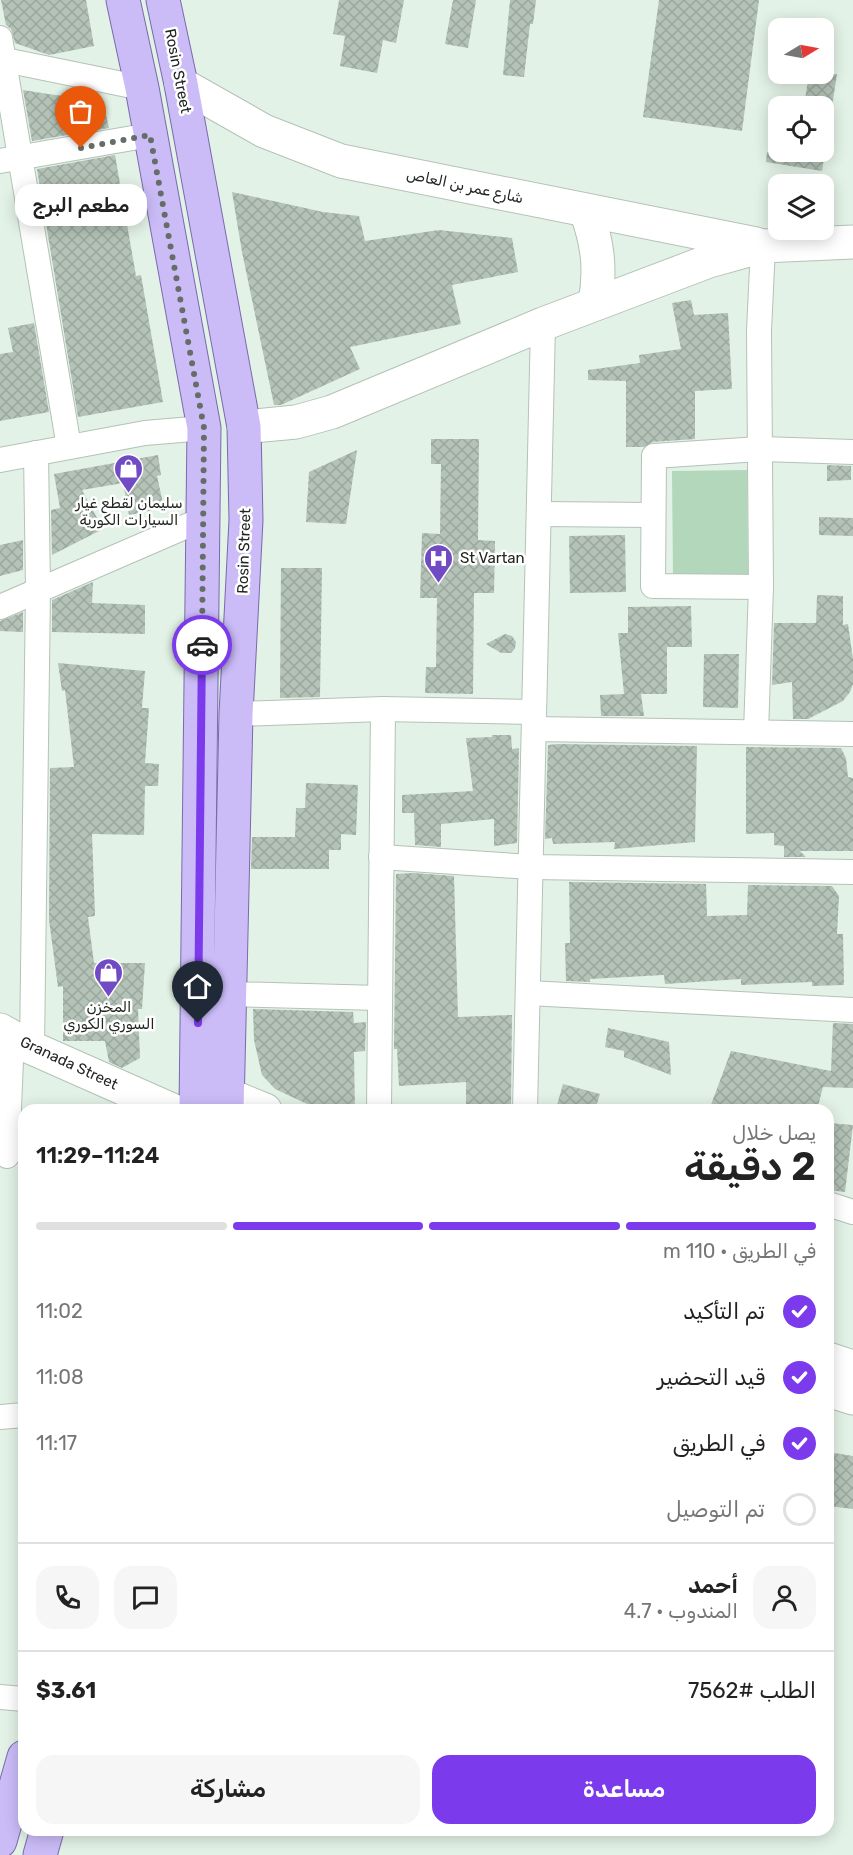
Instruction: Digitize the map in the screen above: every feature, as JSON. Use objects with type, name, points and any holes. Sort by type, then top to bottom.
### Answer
[{"type":"main road","points":[[123,0],[142,88],[204,428],[203,519],[212,1101]]},
{"type":"main road","name":"Rosin Street","points":[[164,0],[244,427],[246,520],[236,714],[231,994],[212,1101]]},
{"type":"main road","points":[[204,428],[244,427]]},
{"type":"main road","points":[[0,1841],[18,1778]]},
{"type":"main road","points":[[40,1855],[45,1836]]},
{"type":"street","points":[[69,447],[10,159],[1,53],[142,88]]},
{"type":"street","name":"شارع عمر بن العاص","points":[[181,84],[264,131],[340,161],[764,246]]},
{"type":"street","points":[[10,159],[150,135]]},
{"type":"street","points":[[586,211],[597,247],[598,285],[595,303]]},
{"type":"street","name":"شارع عمر بن العاص","points":[[244,427],[296,422],[332,412],[595,303],[709,261],[764,246],[853,242]]},
{"type":"street","points":[[756,732],[761,587],[759,332],[764,246]]},
{"type":"street","points":[[525,1104],[543,324]]},
{"type":"street","points":[[0,460],[145,433],[204,428]]},
{"type":"street","points":[[761,587],[653,586],[654,456],[759,449],[853,452]]},
{"type":"street","points":[[10,1155],[38,590],[36,453]]},
{"type":"street","points":[[539,514],[653,515]]},
{"type":"street","points":[[0,607],[203,519]]},
{"type":"street","points":[[236,714],[383,709],[534,721],[756,732],[853,734]]},
{"type":"street","points":[[379,1104],[383,709]]},
{"type":"street","points":[[381,857],[531,867],[853,872]]},
{"type":"street","points":[[528,993],[853,1010]]},
{"type":"street","points":[[231,994],[379,998]]},
{"type":"street","name":"Granada Street","points":[[15,1038],[159,1104]]},
{"type":"street","points":[[212,1101],[230,1104]]},
{"type":"street","points":[[834,1206],[853,1212]]},
{"type":"street","points":[[834,1361],[853,1367]]},
{"type":"street","points":[[834,1392],[853,1398]]},
{"type":"street","points":[[0,1417],[18,1416]]},
{"type":"street","points":[[0,1697],[18,1698]]},
{"type":"green space","points":[[747,470],[748,574],[673,575],[672,471]]},
{"type":"building","points":[[1,0],[86,0],[94,46],[49,55],[15,43],[11,29],[6,25]]},
{"type":"building","points":[[339,0],[404,0],[396,43],[383,40],[377,73],[340,66],[345,36],[333,34]]},
{"type":"building","points":[[453,0],[476,0],[468,48],[445,44]]},
{"type":"building","points":[[510,0],[536,0],[533,24],[530,24],[524,77],[503,75]]},
{"type":"building","points":[[659,0],[759,0],[742,131],[643,117]]},
{"type":"building","points":[[834,74],[837,74],[834,96],[806,96],[807,84],[834,84]]},
{"type":"building","points":[[23,90],[103,101],[109,128],[32,141]]},
{"type":"building","points":[[768,152],[768,162],[823,162],[822,171],[766,162]]},
{"type":"building","points":[[115,155],[136,276],[141,275],[163,402],[78,417],[37,169]]},
{"type":"building","points":[[232,192],[323,212],[359,216],[365,241],[439,230],[512,238],[518,272],[452,285],[461,324],[350,347],[360,369],[281,405],[274,405]]},
{"type":"building","points":[[691,300],[694,315],[728,313],[732,389],[695,391],[695,439],[653,442],[644,447],[626,447],[626,381],[588,380],[588,370],[640,363],[639,355],[681,349],[672,303]]},
{"type":"building","points":[[34,323],[49,412],[0,421],[0,354],[13,352],[8,328]]},
{"type":"building","points":[[431,439],[479,439],[478,540],[495,541],[494,593],[474,593],[473,694],[425,693],[426,667],[436,667],[437,598],[420,598],[422,533],[440,534],[441,464],[431,464]]},
{"type":"building","points":[[357,450],[346,524],[306,522],[309,472]]},
{"type":"building","points":[[158,455],[161,475],[157,476],[164,508],[129,515],[123,483],[82,490],[103,529],[52,555],[51,510],[60,508],[54,474]]},
{"type":"building","points":[[827,465],[851,466],[851,480],[827,481]]},
{"type":"building","points":[[819,517],[853,518],[853,536],[819,535]]},
{"type":"building","points":[[625,535],[626,592],[570,593],[569,536]]},
{"type":"building","points":[[23,540],[23,570],[0,576],[0,545]]},
{"type":"building","points":[[281,568],[322,568],[320,697],[280,698]]},
{"type":"building","points":[[93,582],[92,603],[145,605],[145,634],[52,632],[52,600]]},
{"type":"building","points":[[817,595],[843,596],[843,625],[848,624],[853,659],[853,684],[843,701],[808,719],[793,719],[792,682],[772,685],[774,623],[816,623]]},
{"type":"building","points":[[691,606],[692,647],[667,647],[667,694],[641,694],[644,716],[601,716],[600,695],[626,694],[624,694],[618,633],[628,633],[628,607]]},
{"type":"building","points":[[23,612],[23,632],[0,631],[0,621]]},
{"type":"building","points":[[505,634],[512,636],[516,642],[511,653],[501,653],[486,644]]},
{"type":"building","points":[[704,654],[739,654],[738,708],[703,707]]},
{"type":"building","points":[[58,663],[145,671],[142,708],[149,708],[145,763],[159,764],[158,786],[145,786],[144,835],[92,834],[95,916],[88,917],[94,963],[145,963],[142,1009],[138,1009],[140,1058],[122,1068],[109,1062],[105,1041],[63,1041],[63,986],[58,987],[49,920],[50,768],[74,767],[65,690],[62,691]]},
{"type":"building","points":[[492,735],[511,735],[512,749],[519,748],[517,843],[494,846],[494,819],[441,824],[441,847],[415,845],[414,813],[402,813],[402,795],[473,791],[466,738],[492,737]]},
{"type":"building","points":[[548,745],[697,746],[695,842],[614,849],[615,842],[553,844],[552,838],[545,839]]},
{"type":"building","points":[[746,747],[841,748],[846,758],[848,777],[853,778],[853,851],[800,851],[806,857],[784,857],[784,846],[774,845],[774,833],[746,834]]},
{"type":"building","points":[[306,783],[358,785],[356,835],[341,834],[341,850],[329,850],[329,869],[251,869],[252,837],[295,837],[296,808],[305,808]]},
{"type":"building","points":[[396,874],[454,876],[458,1017],[512,1015],[511,1104],[466,1104],[466,1082],[399,1086],[397,1049],[394,1049]]},
{"type":"building","points":[[569,882],[706,884],[707,916],[747,915],[748,885],[832,886],[839,896],[837,934],[843,934],[844,985],[812,986],[812,982],[741,985],[741,979],[665,984],[664,975],[590,979],[590,982],[566,981],[565,943],[570,943]]},
{"type":"building","points":[[253,1009],[353,1012],[354,1023],[366,1022],[365,1051],[354,1052],[355,1104],[307,1104],[275,1089],[262,1075],[254,1040]]},
{"type":"building","points":[[833,1023],[853,1024],[853,1088],[823,1087],[819,1104],[711,1104],[731,1051],[831,1071]]},
{"type":"building","points":[[608,1028],[669,1042],[671,1075],[624,1057],[624,1051],[605,1047]]},
{"type":"building","points":[[563,1084],[600,1094],[597,1104],[557,1104]]},
{"type":"building","points":[[834,1123],[853,1125],[845,1192],[834,1191]]},
{"type":"building","points":[[834,1453],[853,1456],[853,1509],[834,1507]]},
{"type":"way so far","points":[[81,148],[150,135],[204,428],[202,645]]},
{"type":"place","name":"مطعم البرج","points":[[81,148]]},
{"type":"place","name":"سليمان لقطع غيار السيارات الكورية","points":[[129,494]]},
{"type":"place","name":"St Vartan","points":[[439,584]]},
{"type":"place","name":"المخزن السوري الكوري","points":[[109,998]]},
{"type":"route","points":[[198,1023],[202,645]]}]
